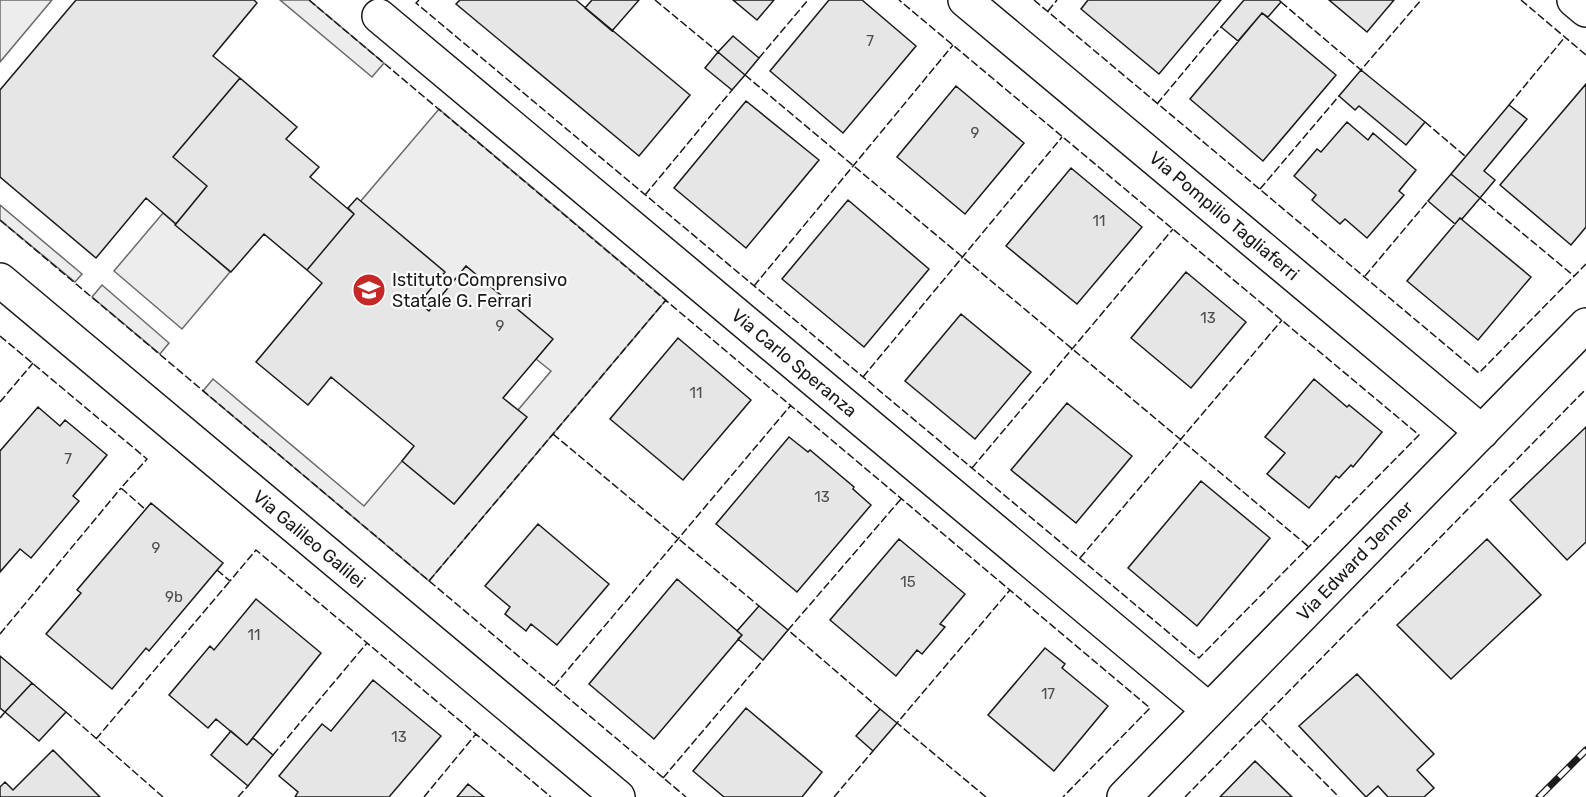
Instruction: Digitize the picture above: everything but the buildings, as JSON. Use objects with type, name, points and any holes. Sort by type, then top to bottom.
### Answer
[{"type":"street","name":"Via Pompilio Tagliaferri","points":[[965,0],[1482,432]]},
{"type":"street","points":[[1574,0],[1586,10]]},
{"type":"street","name":"Via Carlo Speranza","points":[[379,16],[1209,710]]},
{"type":"street","name":"Via Galileo Galilei","points":[[0,280],[618,797]]},
{"type":"street","name":"Via Edward Jenner","points":[[1124,797],[1586,325]]},
{"type":"shaded area","points":[[0,0],[52,0],[0,62]]},
{"type":"shaded area","points":[[280,0],[309,0],[384,63],[372,77]]},
{"type":"shaded area","points":[[439,109],[666,300],[429,581],[203,391],[213,379],[364,506],[402,461],[454,504],[526,418],[518,410],[551,371],[536,359],[552,339],[466,266],[429,311],[419,303],[444,271],[360,202]]},
{"type":"shaded area","points":[[0,205],[82,274],[75,282],[0,220]]},
{"type":"shaded area","points":[[163,213],[230,272],[182,329],[114,271]]},
{"type":"shaded area","points":[[102,285],[169,343],[160,354],[92,297]]},
{"type":"railway","points":[[1539,797],[1586,750]]},
{"type":"fence","points":[[309,0],[1150,708],[1063,797]]},
{"type":"fence","points":[[419,0],[416,3],[1199,658],[1419,435],[899,0]]},
{"type":"fence","points":[[655,0],[718,52]]},
{"type":"fence","points":[[759,58],[808,0]]},
{"type":"fence","points":[[1034,0],[1479,373],[1586,264]]},
{"type":"fence","points":[[1048,11],[1057,0]]},
{"type":"fence","points":[[1281,2],[1361,70],[1421,0]]},
{"type":"fence","points":[[1521,0],[1586,55]]},
{"type":"fence","points":[[1157,104],[1221,27]]},
{"type":"fence","points":[[1509,105],[1565,37]]},
{"type":"fence","points":[[754,286],[953,45]]},
{"type":"fence","points":[[745,75],[1309,547]]},
{"type":"fence","points":[[645,195],[732,90]]},
{"type":"fence","points":[[1260,189],[1339,96]]},
{"type":"fence","points":[[1425,122],[1465,156]]},
{"type":"fence","points":[[863,377],[1062,137]]},
{"type":"fence","points":[[1480,198],[1574,276]]},
{"type":"fence","points":[[1365,276],[1428,201]]},
{"type":"fence","points":[[0,220],[686,797]]},
{"type":"fence","points":[[972,468],[1173,229]]},
{"type":"fence","points":[[429,581],[666,300]]},
{"type":"fence","points":[[1080,558],[1282,320]]},
{"type":"fence","points":[[0,336],[147,459],[121,488],[146,510]]},
{"type":"fence","points":[[0,402],[33,363]]},
{"type":"fence","points":[[1185,797],[1586,389]]},
{"type":"fence","points":[[554,686],[791,405]]},
{"type":"fence","points":[[553,434],[759,606]]},
{"type":"fence","points":[[0,634],[121,488]]},
{"type":"fence","points":[[880,709],[788,630],[901,499]]},
{"type":"fence","points":[[217,570],[230,581],[256,550],[551,797]]},
{"type":"fence","points":[[96,739],[230,581]]},
{"type":"fence","points":[[986,797],[897,723],[1010,590]]},
{"type":"fence","points":[[273,755],[367,643]]},
{"type":"fence","points":[[663,778],[763,660]]},
{"type":"fence","points":[[0,718],[5,712]]},
{"type":"fence","points":[[66,712],[163,797]]},
{"type":"fence","points":[[1261,719],[1339,797]]},
{"type":"fence","points":[[424,797],[476,734]]},
{"type":"fence","points":[[834,797],[873,751]]},
{"type":"fence","points":[[238,797],[248,786]]},
{"type":"place","name":"Istituto Comprensivo Statale G. Ferrari","points":[[369,290]]}]
